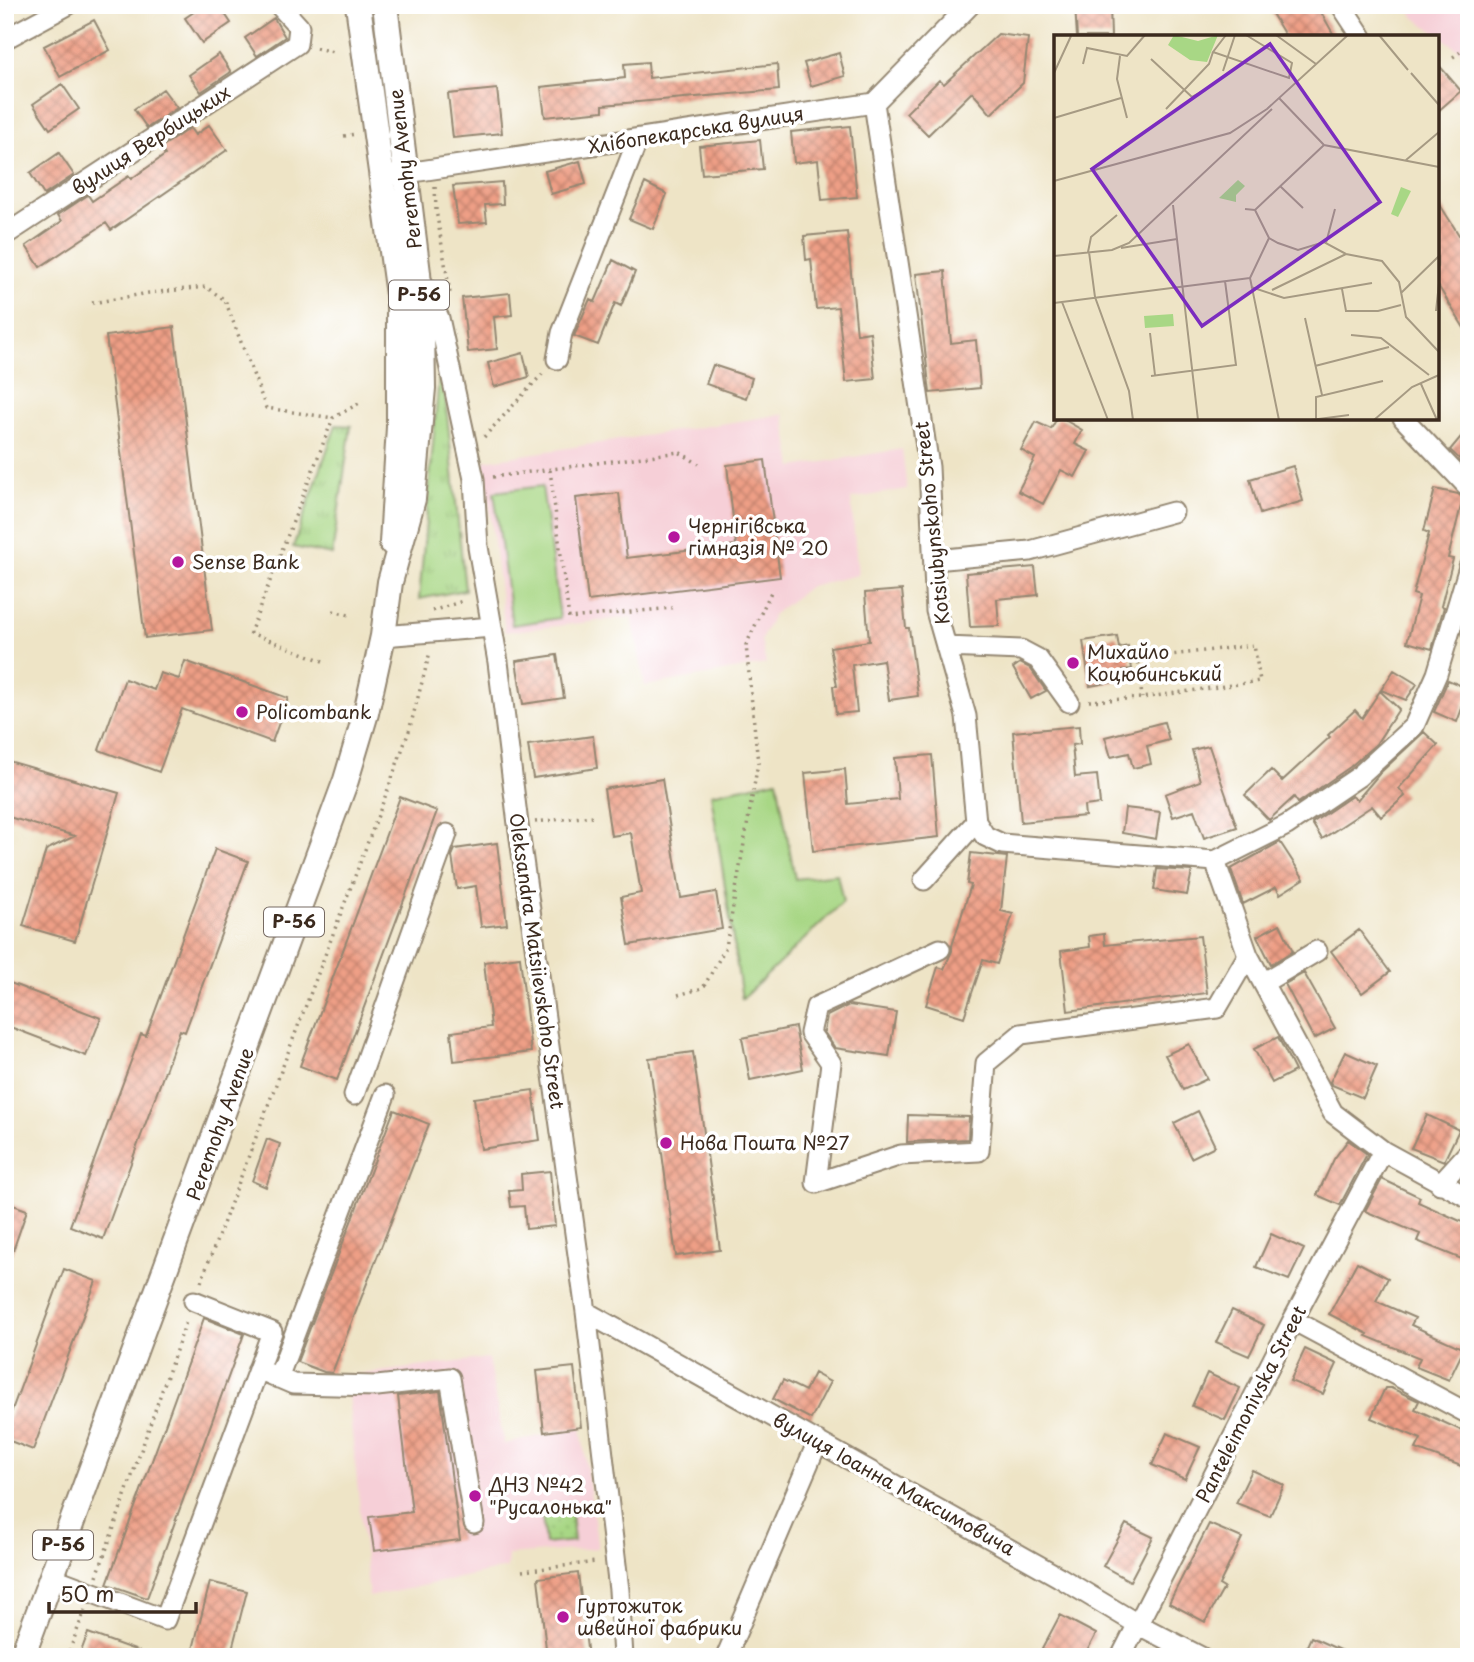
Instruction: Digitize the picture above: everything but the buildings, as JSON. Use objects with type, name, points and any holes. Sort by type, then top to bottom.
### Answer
[{"type":"main road","name":"Peremohy Avenue","points":[[358,5],[418,273],[422,330],[423,388],[413,499],[390,582]]},
{"type":"main road","name":"Peremohy Avenue","points":[[22,1657],[346,780],[366,713],[383,636],[390,582],[399,427],[399,302],[385,5]]},
{"type":"street","points":[[5,39],[48,10],[68,5]]},
{"type":"street","name":"вулиця Вербицьких","points":[[5,236],[297,44],[299,27],[279,5]]},
{"type":"street","points":[[874,103],[970,5]]},
{"type":"street","points":[[1341,5],[1361,35]]},
{"type":"street","name":"Хлібопекарська вулиця","points":[[394,175],[874,103]]},
{"type":"street","name":"Kotsiubynskoho Street","points":[[874,103],[929,467],[936,611],[966,716],[976,822]]},
{"type":"street","points":[[556,359],[562,332],[638,139]]},
{"type":"street","name":"Oleksandra Matsiievskoho Street","points":[[418,273],[439,318],[474,480],[478,547],[492,627],[586,1312],[615,1560],[623,1657]]},
{"type":"street","points":[[1405,420],[1469,488]]},
{"type":"street","points":[[935,560],[1030,551],[1173,512]]},
{"type":"street","points":[[924,880],[976,822],[985,836],[1002,844],[1215,861],[1297,818],[1358,777],[1414,726],[1437,674],[1469,567]]},
{"type":"street","points":[[383,636],[492,627]]},
{"type":"street","points":[[946,647],[1021,650],[1038,659],[1069,702]]},
{"type":"street","points":[[354,1095],[447,834]]},
{"type":"street","points":[[1215,861],[1248,955],[1333,1113],[1383,1151],[1469,1198]]},
{"type":"street","points":[[940,949],[816,1007],[810,1033],[831,1063],[816,1183],[901,1155],[979,1151],[986,1063],[1021,1034],[1217,1008],[1248,955]]},
{"type":"street","points":[[1263,983],[1317,951]]},
{"type":"street","points":[[278,1378],[385,1096]]},
{"type":"street","name":"Panteleimonivska Street","points":[[1121,1657],[1293,1320],[1383,1151]]},
{"type":"street","points":[[1440,1184],[1469,1152]]},
{"type":"street","points":[[51,1577],[165,1620],[272,1332],[194,1301]]},
{"type":"street","name":"вулиця Іоанна Максимовича","points":[[586,1312],[1139,1625],[1201,1657]]},
{"type":"street","points":[[1293,1320],[1469,1414]]},
{"type":"street","points":[[258,1369],[293,1384],[377,1386],[450,1378],[474,1523]]},
{"type":"street","points":[[726,1657],[818,1441]]},
{"type":"path","points":[[1453,57],[1469,46]]},
{"type":"path","points":[[435,185],[436,211]]},
{"type":"path","points":[[92,303],[206,287],[225,300],[265,408],[333,418],[361,402]]},
{"type":"path","points":[[484,437],[556,359]]},
{"type":"path","points":[[323,661],[250,633],[333,418]]},
{"type":"path","points":[[474,480],[679,452],[699,464]]},
{"type":"path","points":[[550,470],[569,618],[672,608]]},
{"type":"path","points":[[678,995],[703,988],[726,947],[758,763],[746,645],[771,592]]},
{"type":"path","points":[[426,613],[463,601]]},
{"type":"path","points":[[67,1657],[194,1301],[405,743],[427,670],[436,610]]},
{"type":"path","points":[[333,611],[349,615]]},
{"type":"path","points":[[1069,702],[1142,698],[1260,681],[1254,645],[1138,659],[1142,698]]},
{"type":"path","points":[[518,824],[592,816]]},
{"type":"path","points":[[522,1571],[615,1560]]},
{"type":"shaded area","points":[[1406,5],[1469,5],[1469,57],[1439,35],[1414,17]]},
{"type":"shaded area","name":"Чернігівська гімназія № 20","points":[[784,414],[793,467],[902,449],[907,489],[851,499],[858,575],[810,586],[773,615],[761,640],[766,664],[645,686],[632,617],[505,632],[484,461]]},
{"type":"shaded area","name":"ДНЗ №42 \"Русалонька\"","points":[[488,1358],[504,1444],[581,1427],[598,1548],[508,1555],[507,1568],[369,1597],[346,1376]]},
{"type":"green space","points":[[441,355],[465,590],[419,599]]},
{"type":"green space","points":[[336,425],[351,426],[332,555],[293,547]]},
{"type":"green space","points":[[542,486],[560,618],[512,625],[494,492]]},
{"type":"green space","points":[[777,780],[795,879],[837,874],[843,902],[742,999],[711,794]]},
{"type":"green space","points":[[570,1503],[574,1541],[545,1544],[541,1506]]},
{"type":"place","name":"Чернігівська гімназія № 20","points":[[674,537]]},
{"type":"place","name":"Sense Bank","points":[[178,562]]},
{"type":"place","name":"Михайло Коцюбинський","points":[[1073,663]]},
{"type":"place","name":"Policombank","points":[[242,712]]},
{"type":"place","name":"Нова Пошта №27","points":[[666,1143]]},
{"type":"place","name":"ДНЗ №42 \"Русалонька\"","points":[[475,1496]]},
{"type":"place","name":"Гуртожиток швейної фабрики","points":[[563,1617]]}]
